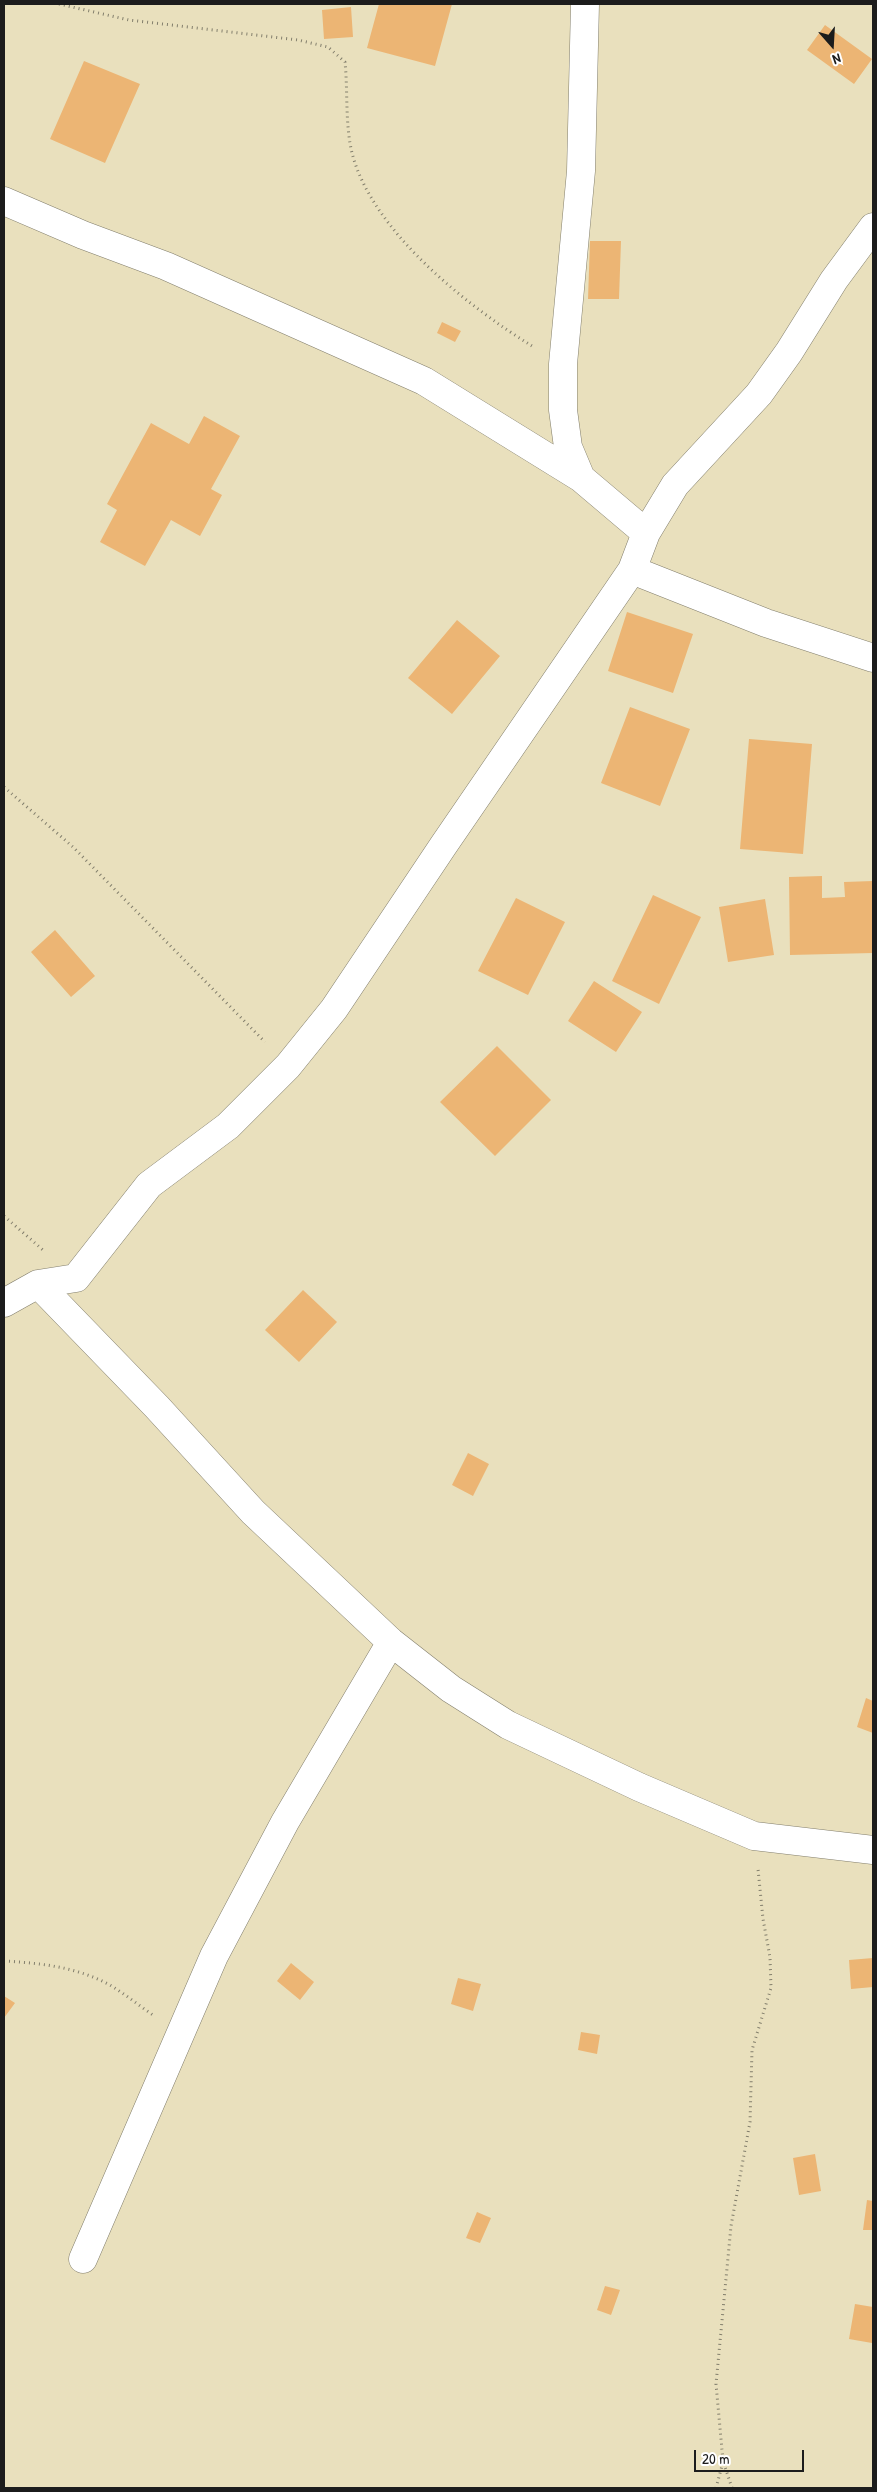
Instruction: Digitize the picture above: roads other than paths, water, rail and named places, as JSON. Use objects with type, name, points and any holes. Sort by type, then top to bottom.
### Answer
[{"type":"street","points":[[581,478],[568,447],[562,410],[563,364],[581,171],[585,4]]},
{"type":"street","points":[[4,201],[83,235],[166,266],[424,381],[581,478],[646,533]]},
{"type":"street","points":[[4,1303],[38,1284],[76,1278],[149,1185],[228,1126],[288,1066],[334,1009],[442,846],[632,570],[646,533],[675,485],[759,394],[790,352],[834,280],[873,227]]},
{"type":"street","points":[[632,570],[766,623],[873,658]]},
{"type":"street","points":[[38,1284],[157,1407],[253,1512],[391,1642],[451,1689],[508,1725],[639,1787],[754,1836],[873,1850]]},
{"type":"street","points":[[83,2259],[214,1956],[285,1822],[391,1642]]}]
